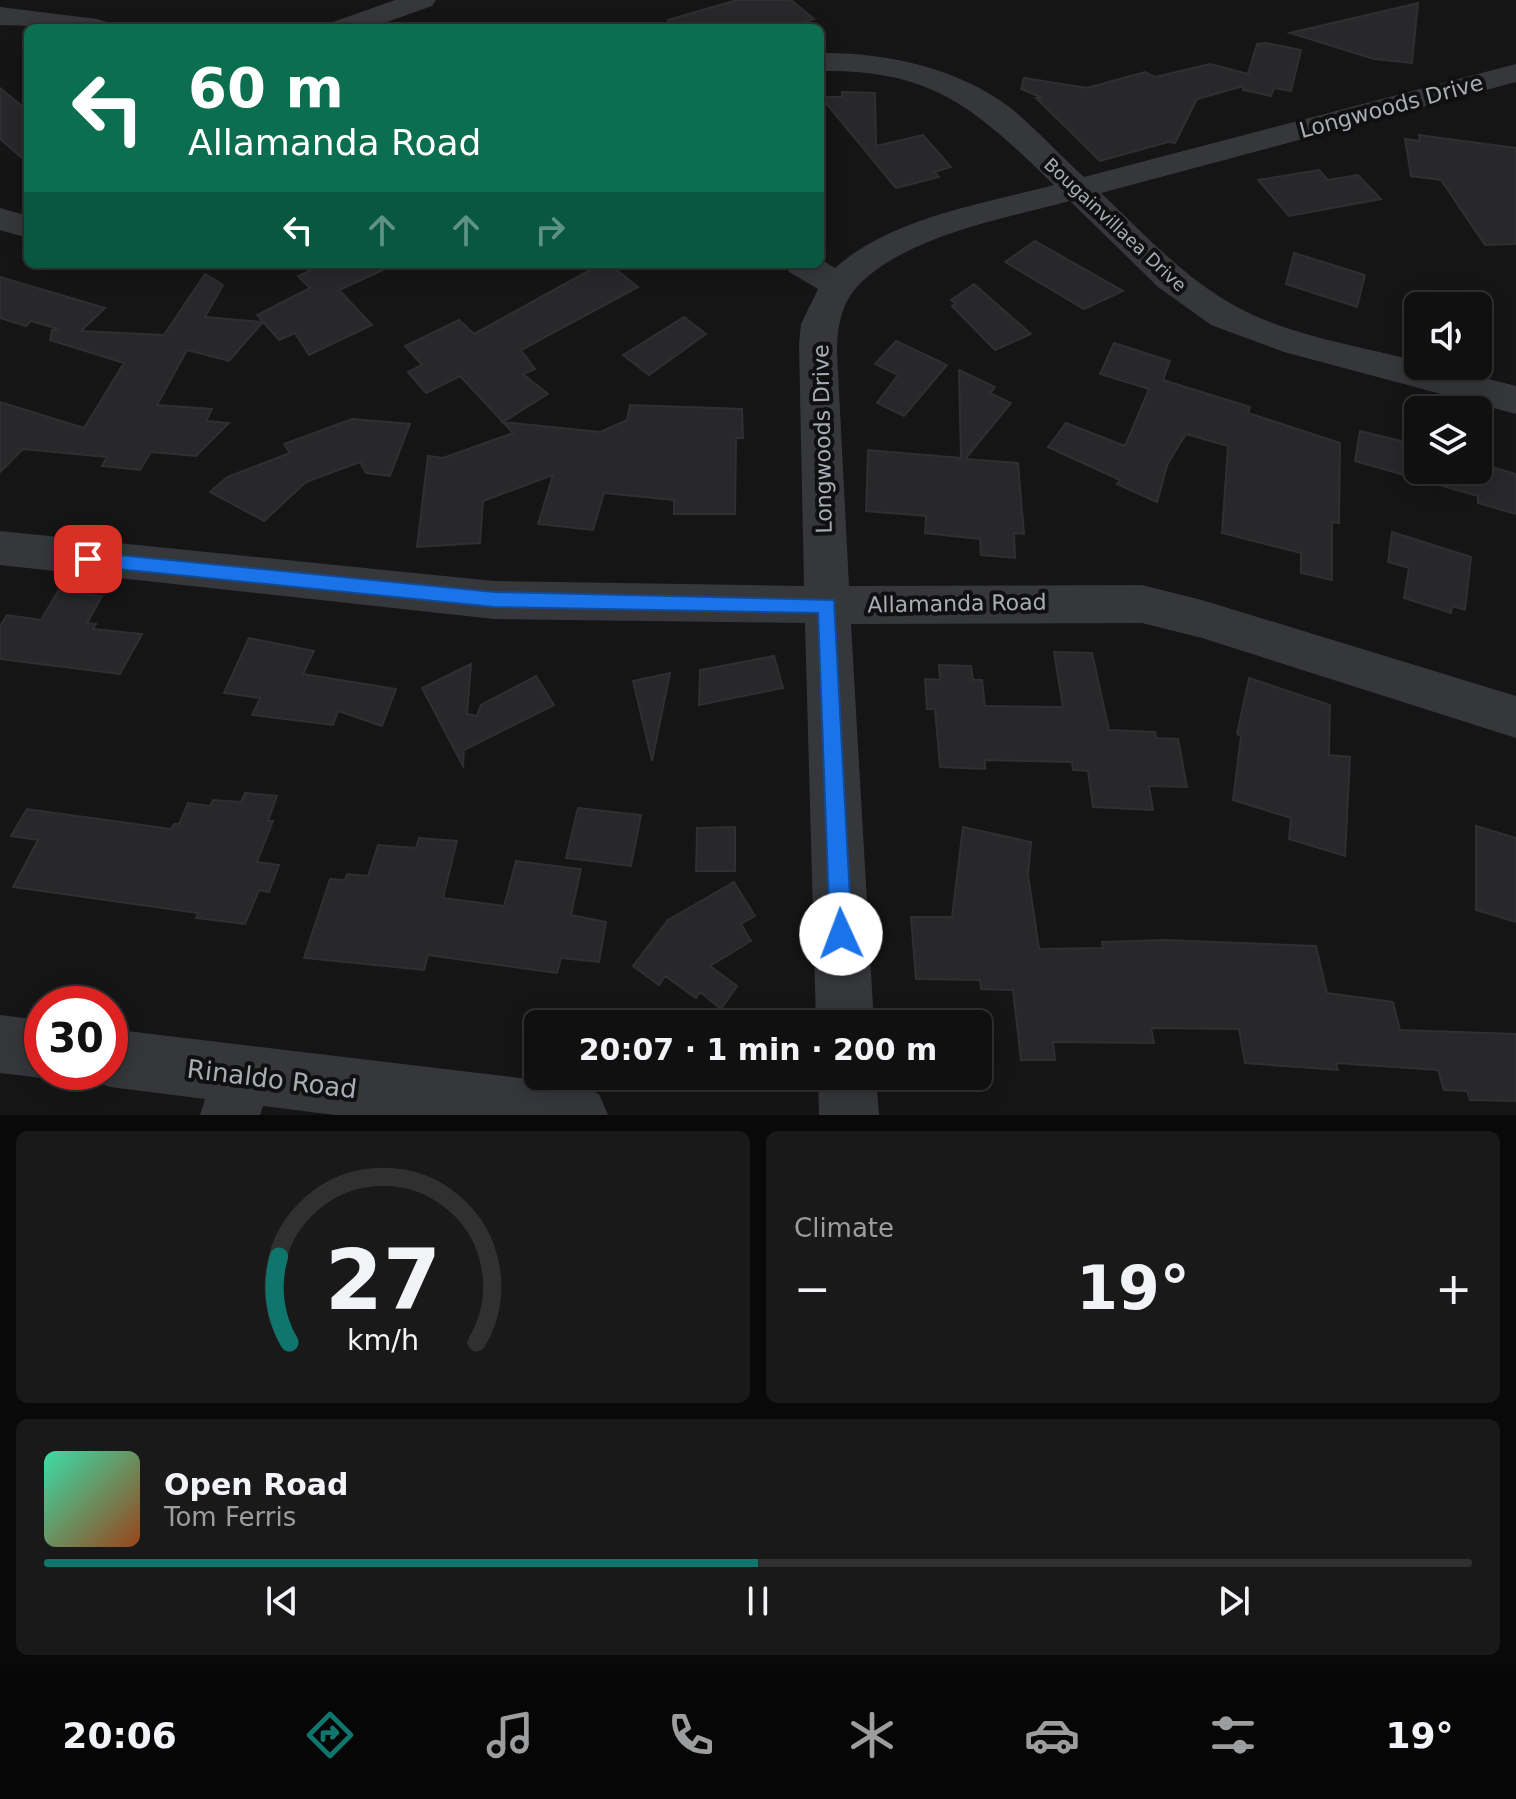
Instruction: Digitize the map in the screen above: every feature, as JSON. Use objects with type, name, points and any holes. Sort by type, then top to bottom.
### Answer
[{"type":"street","points":[[354,24],[422,0]]},
{"type":"street","points":[[0,16],[65,24]]},
{"type":"street","name":"Bougainvillaea Drive","points":[[824,62],[877,66],[935,80],[972,94],[1001,116],[1171,279],[1224,316],[1297,343],[1516,400]]},
{"type":"street","name":"Longwoods Drive","points":[[844,1010],[818,379],[819,327],[826,304],[838,285],[856,268],[903,241],[968,218],[1516,73]]},
{"type":"street","points":[[0,219],[24,226]]},
{"type":"street","points":[[809,268],[838,285]]},
{"type":"street","name":"Allamanda Road","points":[[0,548],[494,600],[827,605],[1142,604],[1202,619],[1516,717]]},
{"type":"street","points":[[0,1044],[24,1047]]},
{"type":"street","name":"Rinaldo Road","points":[[128,1063],[236,1095],[578,1115]]},
{"type":"street","points":[[848,1090],[849,1115]]},
{"type":"building","points":[[737,0],[791,0],[814,19],[797,24],[668,24],[668,20]]},
{"type":"building","points":[[1418,3],[1412,63],[1374,59],[1290,33]]},
{"type":"building","points":[[1257,44],[1301,50],[1291,91],[1274,88],[1271,96],[1243,90],[1244,86],[1197,99],[1175,143],[1168,142],[1100,161],[1036,98],[1043,98],[1021,89],[1024,78],[1087,88],[1145,72],[1155,77],[1210,64],[1248,74]]},
{"type":"building","points":[[0,88],[24,108],[24,160],[0,139]]},
{"type":"building","points":[[842,92],[875,93],[876,146],[923,135],[951,167],[934,172],[939,177],[896,188],[824,101],[824,97],[842,97]]},
{"type":"building","points":[[1419,135],[1516,148],[1516,244],[1485,245],[1441,180],[1411,176],[1405,139],[1420,141]]},
{"type":"building","points":[[1319,170],[1328,180],[1358,175],[1381,199],[1289,216],[1258,180]]},
{"type":"building","points":[[1035,241],[1123,291],[1084,309],[1005,262]]},
{"type":"building","points":[[1294,253],[1365,275],[1357,307],[1286,284]]},
{"type":"building","points":[[315,268],[387,268],[339,290],[372,325],[309,355],[295,333],[279,340],[257,315],[310,288],[298,276]]},
{"type":"building","points":[[594,268],[614,268],[638,287],[521,350],[535,369],[523,374],[548,394],[503,422],[600,432],[627,420],[630,405],[742,409],[743,438],[736,438],[735,514],[674,514],[674,500],[604,493],[593,530],[538,524],[553,475],[483,501],[480,543],[417,547],[428,456],[443,458],[513,433],[460,376],[426,393],[408,372],[422,365],[405,346],[459,320],[474,334]]},
{"type":"building","points":[[205,274],[223,285],[205,317],[263,322],[229,361],[187,350],[157,405],[212,409],[206,421],[229,423],[196,456],[151,452],[140,470],[102,466],[107,457],[23,449],[0,472],[0,402],[84,428],[124,363],[50,340],[52,330],[61,330],[31,321],[26,326],[0,318],[0,277],[105,308],[81,331],[164,335]]},
{"type":"building","points":[[974,284],[1031,334],[995,350],[952,306],[956,304],[951,300]]},
{"type":"building","points":[[684,317],[706,334],[649,375],[623,355]]},
{"type":"building","points":[[896,341],[947,365],[904,416],[877,403],[898,375],[875,364]]},
{"type":"building","points":[[1114,343],[1170,361],[1163,380],[1250,407],[1248,413],[1340,443],[1339,523],[1332,522],[1332,580],[1301,573],[1301,553],[1222,533],[1228,446],[1186,434],[1168,463],[1157,502],[1117,484],[1120,480],[1048,447],[1066,423],[1125,446],[1149,389],[1100,374]]},
{"type":"building","points":[[959,370],[995,387],[990,393],[1011,403],[965,459],[1018,463],[1024,534],[1014,533],[1015,558],[981,555],[980,539],[925,533],[926,516],[866,511],[868,450],[961,458]]},
{"type":"building","points":[[352,419],[410,424],[390,476],[366,473],[360,462],[306,482],[264,521],[210,492],[227,477],[290,453],[284,444]]},
{"type":"building","points":[[1360,431],[1404,442],[1404,475],[1355,461]]},
{"type":"building","points":[[1492,467],[1516,474],[1516,514],[1478,503],[1478,496],[1436,484],[1492,484]]},
{"type":"building","points":[[1392,532],[1471,557],[1465,610],[1452,606],[1451,613],[1404,598],[1409,568],[1388,562]]},
{"type":"building","points":[[58,591],[102,596],[87,623],[96,624],[93,629],[142,634],[120,674],[0,659],[0,626],[7,615],[41,620]]},
{"type":"building","points":[[249,638],[314,651],[303,674],[396,689],[382,726],[338,711],[333,725],[252,715],[260,698],[224,693]]},
{"type":"building","points":[[1054,652],[1092,653],[1109,730],[1155,732],[1156,738],[1178,739],[1187,787],[1149,786],[1153,810],[1093,807],[1088,771],[1073,770],[1072,762],[985,760],[985,769],[940,767],[935,709],[927,709],[925,679],[940,680],[939,665],[971,666],[973,680],[982,680],[985,706],[1063,707]]},
{"type":"building","points":[[774,656],[783,688],[699,705],[700,670]]},
{"type":"building","points":[[471,664],[467,714],[477,716],[481,705],[536,676],[554,705],[464,750],[463,766],[422,688]]},
{"type":"building","points":[[670,673],[652,761],[633,681]]},
{"type":"building","points":[[1249,678],[1330,705],[1329,755],[1350,757],[1345,856],[1289,839],[1291,818],[1233,800],[1241,736],[1237,734]]},
{"type":"building","points":[[245,793],[277,796],[268,821],[273,821],[257,862],[279,865],[269,892],[259,890],[245,924],[196,918],[198,913],[13,887],[38,840],[11,836],[27,809],[171,829],[174,824],[179,824],[188,803],[210,806],[213,800],[241,802]]},
{"type":"building","points":[[578,808],[641,815],[631,866],[566,858]]},
{"type":"building","points":[[1476,826],[1516,838],[1516,922],[1476,910]]},
{"type":"building","points":[[735,827],[735,871],[696,871],[697,828]]},
{"type":"building","points":[[963,827],[1031,842],[1028,875],[1039,949],[1103,948],[1102,942],[1166,940],[1316,946],[1327,993],[1393,1002],[1400,1030],[1516,1034],[1516,1101],[1470,1100],[1467,1091],[1444,1090],[1438,1070],[1336,1063],[1338,1070],[1245,1063],[1239,1029],[1151,1028],[1154,1043],[1053,1042],[1055,1060],[1021,1060],[1013,990],[981,989],[980,980],[916,979],[911,917],[952,917]]},
{"type":"building","points":[[419,838],[457,841],[443,898],[504,906],[516,861],[581,869],[571,915],[606,922],[599,962],[561,958],[557,973],[428,955],[424,970],[304,958],[330,879],[345,880],[347,874],[368,876],[378,845],[416,848]]},
{"type":"building","points":[[734,882],[755,916],[741,924],[751,941],[710,966],[737,986],[721,1009],[700,992],[696,998],[665,976],[659,985],[633,966],[668,920]]},
{"type":"route","points":[[88,559],[494,600],[827,605],[841,934]]}]
